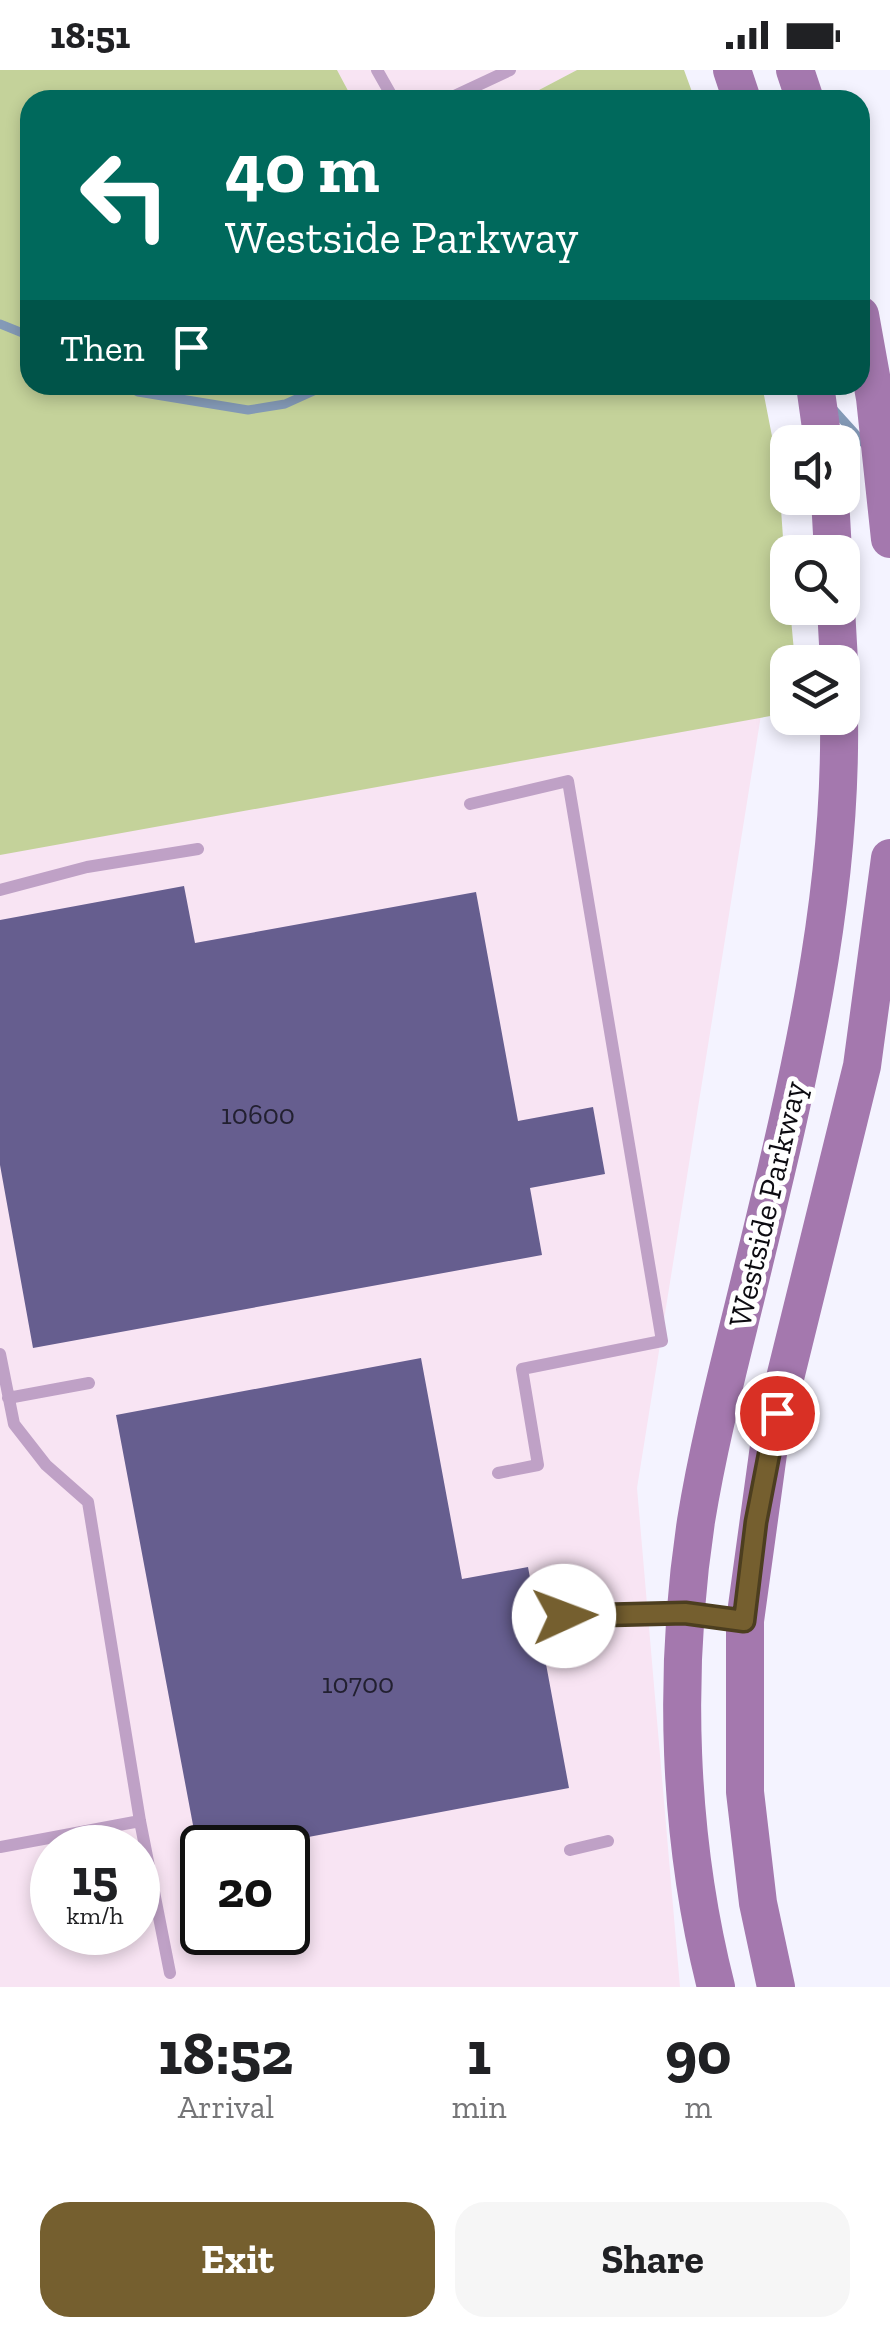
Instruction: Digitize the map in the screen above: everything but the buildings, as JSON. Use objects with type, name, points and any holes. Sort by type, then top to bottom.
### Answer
[{"type":"main road","points":[[870,371],[890,539]]},
{"type":"main road","points":[[816,395],[820,425]]},
{"type":"main road","name":"Westside Parkway","points":[[716,1987],[690,1840],[685,1613],[696,1520],[710,1448],[790,1114],[818,978],[837,809],[839,735]]},
{"type":"main road","name":"Westside Parkway","points":[[776,1987],[758,1903],[745,1792],[744,1621],[770,1439],[862,1066],[890,858]]},
{"type":"lane","points":[[467,90],[510,70]]},
{"type":"lane","points":[[470,804],[568,781],[662,1341],[522,1369],[538,1465],[498,1473]]},
{"type":"lane","points":[[0,890],[86,867],[198,850]]},
{"type":"lane","points":[[0,1354],[8,1398],[7,1425],[88,1502],[140,1820],[170,1973]]},
{"type":"lane","points":[[8,1398],[89,1383]]},
{"type":"lane","points":[[564,1616],[685,1613],[744,1621]]},
{"type":"lane","points":[[0,1848],[140,1820]]},
{"type":"lane","points":[[570,1850],[608,1842]]},
{"type":"shaded area","points":[[337,70],[577,70],[539,90],[348,90]]},
{"type":"shaded area","points":[[765,690],[637,1488],[680,1987],[0,1987],[0,814]]},
{"type":"green space","points":[[0,70],[337,70],[348,90],[20,90],[20,395],[764,395],[770,426],[770,515],[781,515],[783,535],[770,535],[770,625],[792,625],[793,645],[770,645],[770,716],[0,855]]},
{"type":"green space","points":[[577,70],[684,70],[691,90],[539,90]]},
{"type":"waterway","points":[[0,324],[20,332]]},
{"type":"waterway","points":[[156,395],[248,410],[285,404],[305,395]]},
{"type":"waterway","points":[[833,409],[869,449]]},
{"type":"route","points":[[564,1616],[685,1613],[744,1621],[756,1522],[777,1413]]}]
